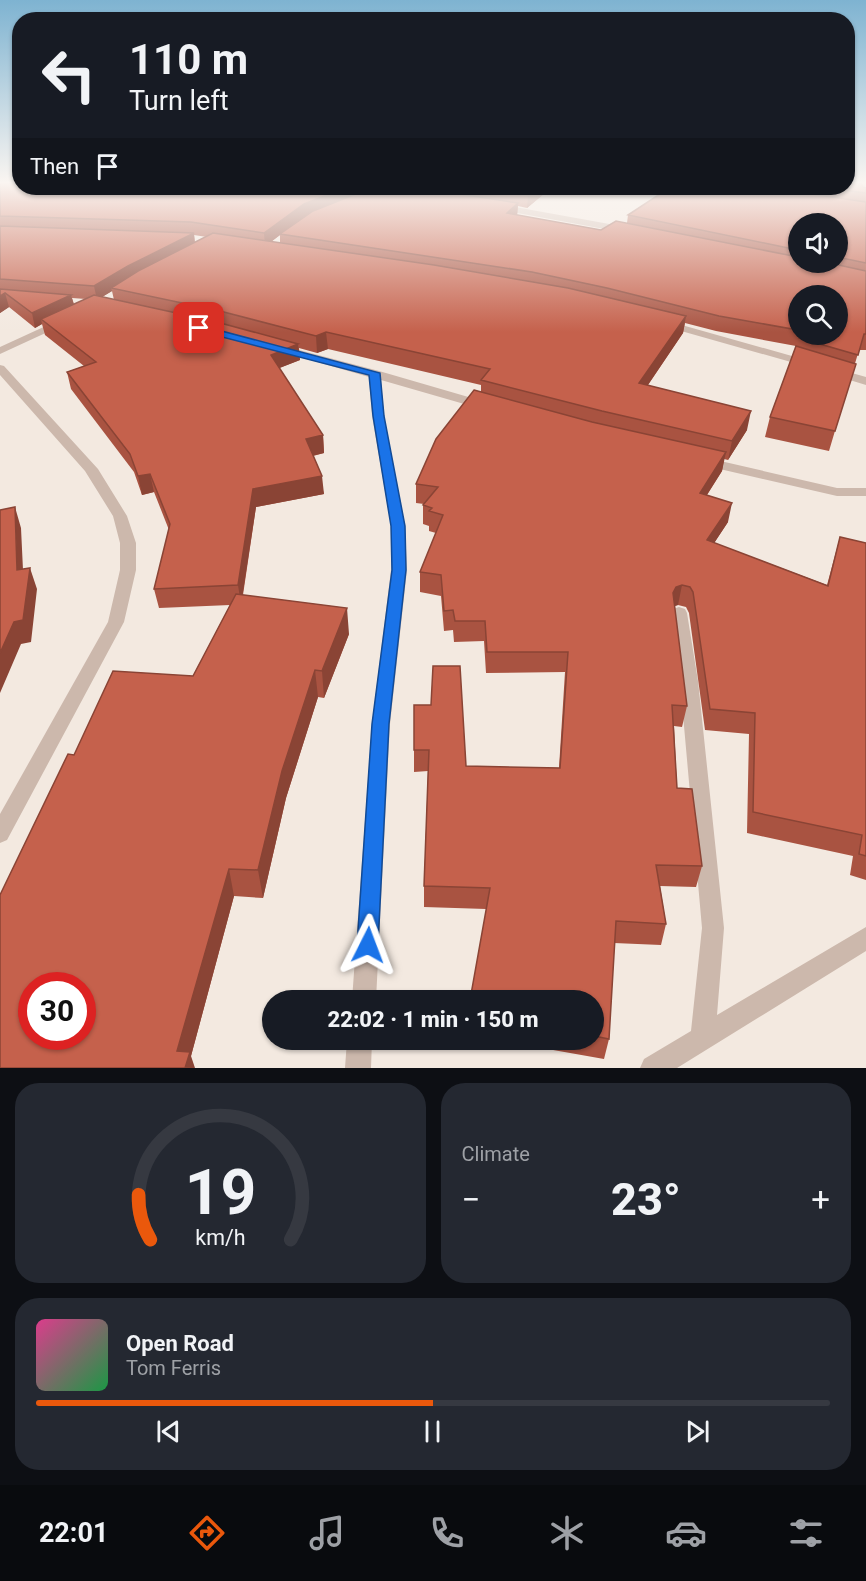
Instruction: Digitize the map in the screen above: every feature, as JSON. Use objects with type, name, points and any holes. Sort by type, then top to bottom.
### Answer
[{"type":"street","points":[[0,351],[76,315]]},
{"type":"street","points":[[654,320],[866,381]]},
{"type":"street","points":[[270,345],[497,409]]},
{"type":"street","points":[[0,368],[91,470],[120,516],[128,543],[128,570],[116,622],[0,834]]},
{"type":"street","points":[[365,990],[381,724],[399,570],[398,526],[378,416],[375,373]]},
{"type":"street","points":[[686,457],[837,492],[866,492]]},
{"type":"street","points":[[679,613],[690,681],[713,928],[703,1038]]},
{"type":"street","points":[[653,1068],[866,938]]},
{"type":"street","points":[[358,1068],[359,1050]]},
{"type":"building","points":[[0,233],[194,233],[94,286],[0,279]]},
{"type":"building","points":[[213,233],[434,265],[568,288],[686,316],[639,383],[751,411],[732,441],[481,380],[490,369],[326,332],[316,336],[220,311],[111,288],[138,271]]},
{"type":"building","points":[[676,233],[788,255],[788,273],[848,273],[848,267],[866,271],[866,334],[864,334],[858,355],[823,345],[848,345],[848,285],[788,285],[788,328],[719,316],[532,272],[280,234]]},
{"type":"building","points":[[715,233],[788,233],[788,248]]},
{"type":"building","points":[[848,233],[866,233],[866,263],[848,259]]},
{"type":"building","points":[[0,289],[71,295],[32,313],[5,293],[0,296]]},
{"type":"building","points":[[94,295],[213,321],[298,344],[271,355],[323,435],[306,439],[322,476],[253,489],[238,585],[154,589],[170,524],[150,474],[138,476],[130,454],[67,372],[96,362],[41,319]]},
{"type":"building","points":[[796,346],[856,364],[835,431],[770,417]]},
{"type":"building","points":[[474,390],[592,422],[726,452],[700,493],[732,503],[707,540],[828,586],[840,537],[866,543],[866,856],[859,854],[862,835],[753,812],[755,713],[710,709],[693,592],[690,587],[682,585],[676,587],[673,593],[687,706],[672,705],[677,788],[692,789],[702,866],[656,865],[666,924],[616,921],[609,1039],[604,1038],[604,990],[472,990],[490,888],[424,886],[429,750],[414,750],[414,705],[431,705],[433,666],[460,666],[466,766],[560,768],[568,652],[487,652],[485,621],[455,621],[453,610],[444,611],[441,575],[420,572],[443,515],[429,511],[432,508],[423,505],[438,487],[416,484],[436,439]]},
{"type":"building","points":[[15,507],[17,570],[30,568],[23,620],[14,622],[0,653],[0,510]]},
{"type":"building","points":[[236,594],[347,608],[322,671],[315,670],[282,771],[258,870],[229,869],[177,1051],[190,1052],[185,1068],[0,1068],[0,895],[68,754],[74,755],[113,671],[193,676]]},
{"type":"route","points":[[199,328],[375,373],[378,416],[391,475],[398,526],[399,570],[381,724],[368,945]]}]
